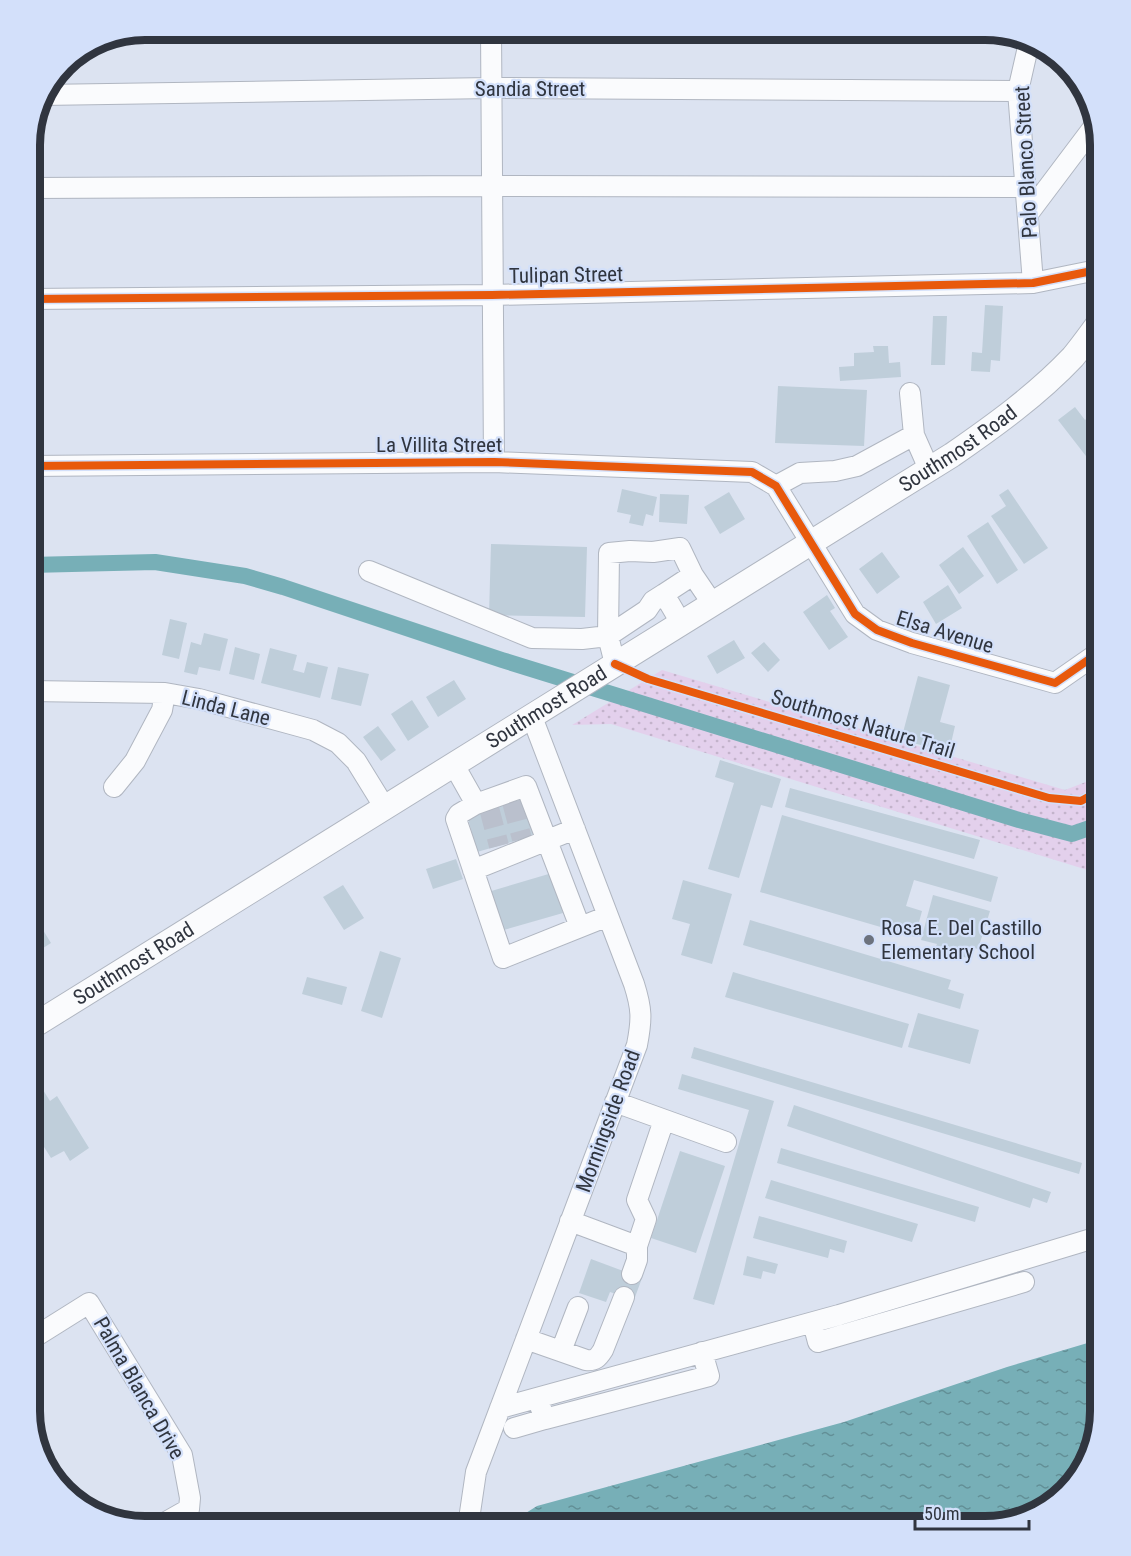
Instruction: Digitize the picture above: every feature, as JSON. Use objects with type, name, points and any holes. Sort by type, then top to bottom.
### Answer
[{"type":"main road","name":"Southmost Road","points":[[40,1022],[540,712],[994,426],[1049,380],[1074,355],[1090,334]]},
{"type":"street","points":[[491,40],[494,462]]},
{"type":"street","name":"Palo Blanco Street","points":[[1027,49],[1018,91],[1033,283]]},
{"type":"street","name":"Sandia Street","points":[[54,94],[491,88],[1018,91]]},
{"type":"street","points":[[1028,214],[1090,132]]},
{"type":"street","points":[[41,188],[1026,187]]},
{"type":"street","name":"Tulipan Street","points":[[41,299],[492,295],[1033,283],[1090,271]]},
{"type":"street","points":[[910,393],[914,435],[928,469]]},
{"type":"street","points":[[810,543],[776,486],[800,473],[835,471],[857,466],[914,435]]},
{"type":"street","name":"La Villita Street","points":[[41,466],[494,462],[752,472],[776,486]]},
{"type":"street","name":"Elsa Avenue","points":[[810,543],[855,614],[877,630],[912,643],[1055,682],[1090,658]]},
{"type":"street","points":[[615,664],[608,636],[609,553],[653,552],[680,548],[693,575],[712,603]]},
{"type":"street","points":[[369,571],[532,638],[582,639],[608,636],[693,575]]},
{"type":"street","points":[[664,594],[681,623]]},
{"type":"street","name":"Linda Lane","points":[[41,692],[165,693],[200,699],[313,730],[338,743],[356,760],[385,808]]},
{"type":"street","points":[[114,787],[135,761],[162,710],[165,693]]},
{"type":"street","name":"Morningside Road","points":[[470,1515],[476,1472],[637,1045],[641,1024],[640,1005],[575,829],[540,712]]},
{"type":"street","points":[[454,765],[484,804]]},
{"type":"street","points":[[580,927],[526,786],[510,797],[459,814],[456,819],[503,958],[608,916]]},
{"type":"street","points":[[473,870],[501,852],[524,844],[547,840],[575,829]]},
{"type":"street","points":[[615,1102],[726,1142]]},
{"type":"street","points":[[632,1274],[637,1260],[637,1246],[646,1220],[637,1200],[664,1120]]},
{"type":"street","points":[[570,1221],[637,1246]]},
{"type":"street","points":[[500,1408],[813,1323],[1090,1239]]},
{"type":"street","points":[[998,1267],[1004,1288]]},
{"type":"street","points":[[813,1323],[812,1344],[1024,1282]]},
{"type":"street","points":[[526,1339],[593,1361],[603,1350],[624,1297]]},
{"type":"street","name":"Palma Blanca Drive","points":[[40,1334],[89,1303],[182,1455],[190,1498],[189,1509],[178,1515]]},
{"type":"street","points":[[561,1351],[578,1307]]},
{"type":"street","points":[[514,1428],[709,1376],[702,1353]]},
{"type":"street","points":[[537,1398],[545,1419]]},
{"type":"shaded area","points":[[662,670],[1065,790],[1090,780],[1090,871],[611,724],[572,725]]},
{"type":"water","points":[[1090,1342],[1090,1424],[1083,1451],[1060,1485],[1026,1508],[1013,1512],[986,1516],[522,1515],[537,1506],[844,1422],[1007,1367]]},
{"type":"building","points":[[985,305],[1003,306],[1000,361],[991,360],[990,372],[971,371],[972,352],[982,353]]},
{"type":"building","points":[[933,316],[947,316],[945,365],[931,365]]},
{"type":"building","points":[[873,346],[888,346],[889,363],[900,362],[901,377],[840,381],[839,367],[854,366],[854,353],[874,352]]},
{"type":"building","points":[[778,386],[867,390],[864,446],[775,443]]},
{"type":"building","points":[[1075,407],[1085,420],[1090,416],[1090,459],[1089,460],[1058,420]]},
{"type":"building","points":[[622,489],[657,497],[653,516],[646,514],[643,526],[629,523],[631,515],[617,512]]},
{"type":"building","points":[[1008,489],[1048,548],[1024,564],[991,516],[1006,506],[999,495]]},
{"type":"building","points":[[729,492],[745,519],[720,534],[704,507]]},
{"type":"building","points":[[660,494],[689,495],[687,524],[659,522]]},
{"type":"building","points":[[988,522],[1018,570],[997,584],[967,536]]},
{"type":"building","points":[[491,544],[587,547],[585,617],[489,615]]},
{"type":"building","points":[[963,547],[984,576],[959,594],[939,565]]},
{"type":"building","points":[[882,552],[900,577],[877,594],[859,569]]},
{"type":"building","points":[[948,585],[962,608],[936,624],[923,602]]},
{"type":"building","points":[[827,595],[835,608],[830,611],[848,637],[829,650],[803,612]]},
{"type":"building","points":[[170,619],[187,623],[179,659],[162,655]]},
{"type":"building","points":[[204,633],[228,639],[220,671],[199,667],[197,675],[184,672],[191,642],[201,645]]},
{"type":"building","points":[[734,640],[745,658],[717,674],[707,656]]},
{"type":"building","points":[[764,642],[780,660],[768,672],[751,653]]},
{"type":"building","points":[[235,647],[260,654],[254,680],[229,674]]},
{"type":"building","points":[[270,648],[297,655],[293,670],[304,673],[307,662],[328,667],[320,698],[261,683]]},
{"type":"building","points":[[338,667],[369,674],[361,706],[331,699]]},
{"type":"building","points":[[918,676],[950,685],[940,722],[955,726],[949,752],[901,740]]},
{"type":"building","points":[[454,680],[466,699],[438,717],[426,697]]},
{"type":"building","points":[[412,700],[429,727],[408,741],[391,714]]},
{"type":"building","points":[[378,726],[396,750],[381,761],[363,737]]},
{"type":"building","points":[[720,760],[781,779],[772,808],[761,805],[739,878],[708,869],[734,783],[715,777]]},
{"type":"building","points":[[790,788],[980,840],[974,859],[785,807]]},
{"type":"building","points":[[526,798],[536,835],[477,852],[467,815]]},
{"type":"building","points":[[782,815],[998,877],[991,902],[914,880],[906,906],[922,911],[915,937],[760,892]]},
{"type":"building","points":[[456,859],[463,879],[433,889],[426,869]]},
{"type":"building","points":[[552,873],[563,913],[500,931],[488,892]]},
{"type":"building","points":[[683,880],[732,894],[712,964],[681,955],[690,924],[672,919]]},
{"type":"building","points":[[343,885],[364,918],[344,930],[323,897]]},
{"type":"building","points":[[933,895],[990,911],[978,949],[974,948],[971,959],[935,949],[937,944],[921,940]]},
{"type":"building","points":[[750,920],[951,980],[948,989],[964,994],[960,1009],[743,945]]},
{"type":"building","points":[[40,926],[51,943],[40,950]]},
{"type":"building","points":[[380,951],[401,958],[382,1018],[361,1011]]},
{"type":"building","points":[[733,972],[909,1024],[902,1048],[725,997]]},
{"type":"building","points":[[307,977],[347,987],[342,1005],[302,994]]},
{"type":"building","points":[[918,1013],[979,1030],[970,1064],[908,1047]]},
{"type":"building","points":[[694,1047],[1082,1163],[1079,1174],[691,1058]]},
{"type":"building","points":[[682,1074],[774,1101],[714,1305],[693,1299],[749,1110],[678,1089]]},
{"type":"building","points":[[40,1086],[50,1101],[57,1096],[89,1148],[70,1161],[64,1151],[51,1158],[40,1141]]},
{"type":"building","points":[[794,1105],[1051,1192],[1047,1203],[1033,1198],[1030,1208],[787,1126]]},
{"type":"building","points":[[781,1148],[979,1207],[975,1222],[777,1163]]},
{"type":"building","points":[[680,1151],[725,1166],[696,1253],[651,1238]]},
{"type":"building","points":[[771,1180],[918,1224],[912,1242],[765,1198]]},
{"type":"building","points":[[759,1216],[847,1241],[844,1253],[830,1249],[828,1258],[753,1238]]},
{"type":"building","points":[[747,1256],[778,1264],[775,1274],[763,1271],[761,1279],[743,1275]]},
{"type":"building","points":[[591,1259],[642,1278],[634,1300],[610,1292],[606,1302],[579,1293]]},
{"type":"waterway","points":[[41,565],[155,562],[245,576],[502,660],[1019,820],[1072,834],[1090,828]]},
{"type":"tunnel","points":[[512,802],[522,839]]},
{"type":"tunnel","points":[[489,808],[499,846]]},
{"type":"cycle path","points":[[41,299],[492,295],[1033,283],[1090,271]]},
{"type":"cycle path","points":[[41,466],[494,462],[752,472],[776,486],[855,614],[877,630],[912,643],[1055,683],[1090,659]]},
{"type":"cycle path","name":"Southmost Nature Trail","points":[[615,664],[648,679],[1049,798],[1081,801],[1090,796]]},
{"type":"place","name":"Rosa E. Del Castillo Elementary School","points":[[869,940]]}]
